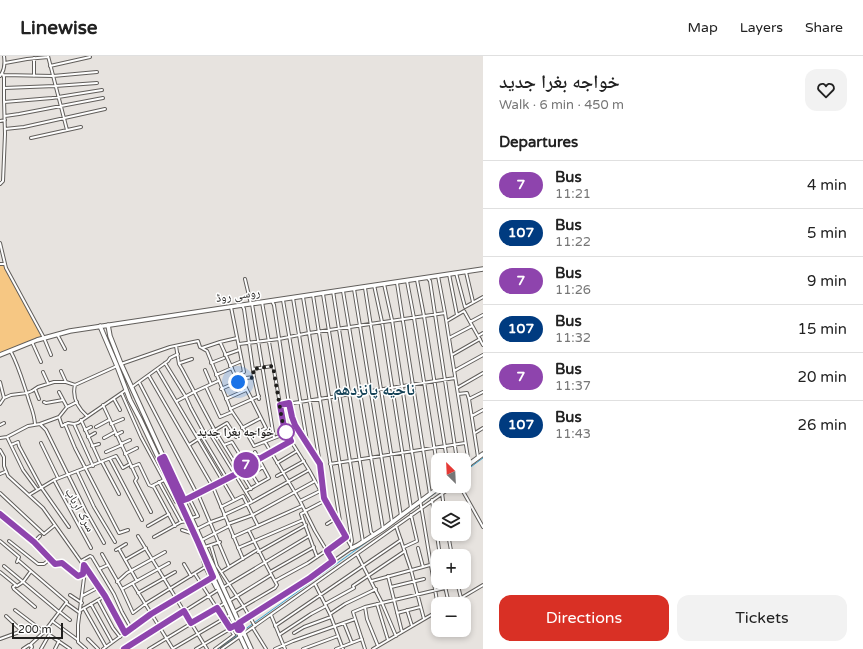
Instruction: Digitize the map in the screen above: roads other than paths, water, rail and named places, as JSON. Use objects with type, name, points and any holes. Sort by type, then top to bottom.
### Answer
[{"type":"street","points":[[0,184],[3,182],[2,172],[5,129],[4,77],[2,75],[5,62],[4,56]]},
{"type":"street","points":[[0,60],[5,62],[48,57],[67,130]]},
{"type":"street","points":[[50,66],[90,57]]},
{"type":"street","points":[[34,58],[34,76]]},
{"type":"street","points":[[2,75],[52,76],[97,72]]},
{"type":"street","points":[[4,88],[96,83]]},
{"type":"street","points":[[4,102],[58,97],[102,90]]},
{"type":"street","points":[[5,116],[103,98]]},
{"type":"street","points":[[0,107],[4,108]]},
{"type":"street","points":[[5,129],[105,109]]},
{"type":"street","points":[[0,121],[5,120]]},
{"type":"street","points":[[31,138],[81,126]]},
{"type":"street","points":[[0,243],[1,257],[4,264],[44,338],[50,355]]},
{"type":"street","name":"روسی روڈ","points":[[0,355],[10,350],[57,334],[100,326],[364,286],[483,270]]},
{"type":"street","points":[[466,272],[473,302]]},
{"type":"street","points":[[456,273],[465,306],[483,297]]},
{"type":"street","points":[[449,274],[457,315]]},
{"type":"street","points":[[438,276],[447,321],[467,453]]},
{"type":"street","points":[[427,277],[430,281],[456,453]]},
{"type":"street","points":[[417,279],[446,453]]},
{"type":"street","points":[[245,280],[259,341],[274,438]]},
{"type":"street","points":[[406,280],[414,318],[435,453]]},
{"type":"street","points":[[223,649],[242,633],[254,627],[411,515],[430,494],[398,286],[396,282]]},
{"type":"street","points":[[384,284],[392,320],[436,597]]},
{"type":"street","points":[[374,285],[382,322],[411,508]]},
{"type":"street","points":[[364,286],[401,516]]},
{"type":"street","points":[[354,288],[392,522]]},
{"type":"street","points":[[343,290],[383,529]]},
{"type":"street","points":[[333,291],[371,532],[374,535]]},
{"type":"street","points":[[323,293],[325,297],[339,396],[363,542]]},
{"type":"street","points":[[313,294],[352,546]]},
{"type":"street","points":[[303,296],[341,529]]},
{"type":"street","points":[[293,297],[325,499]]},
{"type":"street","points":[[282,299],[290,337],[307,444]]},
{"type":"street","points":[[271,300],[274,305],[292,417],[320,464]]},
{"type":"street","points":[[262,302],[284,427],[297,451],[310,470],[335,519],[352,546]]},
{"type":"street","points":[[242,305],[244,309],[254,377],[259,399]]},
{"type":"street","points":[[231,307],[244,372],[236,376]]},
{"type":"street","points":[[447,321],[464,311],[483,345]]},
{"type":"street","points":[[239,344],[269,339],[279,339],[350,326],[445,313]]},
{"type":"street","points":[[470,322],[483,315]]},
{"type":"street","points":[[108,325],[110,336],[133,407],[160,459],[178,502]]},
{"type":"street","points":[[100,326],[119,365],[132,387],[184,500],[205,547],[220,589]]},
{"type":"street","points":[[449,338],[472,326]]},
{"type":"street","points":[[478,336],[483,333]]},
{"type":"street","points":[[57,334],[65,349]]},
{"type":"street","points":[[202,348],[238,338]]},
{"type":"street","points":[[452,355],[480,339]]},
{"type":"street","points":[[0,404],[4,398],[11,395],[26,393],[48,383],[66,382],[75,385],[119,365],[170,347],[198,341],[202,348],[207,351],[230,409],[254,446],[287,433]]},
{"type":"street","points":[[32,342],[41,362]]},
{"type":"street","points":[[220,342],[238,382]]},
{"type":"street","points":[[176,346],[179,364],[215,430],[250,489]]},
{"type":"street","points":[[226,355],[240,349]]},
{"type":"street","points":[[10,350],[22,376],[26,393],[34,411],[35,425]]},
{"type":"street","points":[[132,387],[149,376],[170,358],[178,354]]},
{"type":"street","points":[[454,371],[483,355]]},
{"type":"street","points":[[211,363],[224,358]]},
{"type":"street","points":[[179,364],[192,359]]},
{"type":"street","points":[[216,375],[242,361]]},
{"type":"street","points":[[165,363],[206,434]]},
{"type":"street","points":[[253,369],[273,366]]},
{"type":"street","points":[[157,369],[234,500]]},
{"type":"street","points":[[205,370],[211,384]]},
{"type":"street","points":[[61,371],[66,382]]},
{"type":"street","points":[[43,372],[48,383]]},
{"type":"street","points":[[457,388],[483,373]]},
{"type":"street","points":[[149,376],[213,487],[220,507],[243,559]]},
{"type":"street","points":[[221,389],[242,380],[254,377]]},
{"type":"street","points":[[280,405],[455,378]]},
{"type":"street","points":[[242,380],[266,428],[249,437]]},
{"type":"street","points":[[177,401],[218,381]]},
{"type":"street","points":[[0,382],[4,398]]},
{"type":"street","points":[[139,382],[198,494],[220,542],[229,567]]},
{"type":"street","points":[[75,385],[74,395],[80,409],[87,416]]},
{"type":"street","points":[[206,387],[220,417],[232,412]]},
{"type":"street","points":[[35,389],[39,399]]},
{"type":"street","points":[[59,417],[62,425],[70,422],[74,424],[127,390]]},
{"type":"street","points":[[226,399],[247,390]]},
{"type":"street","points":[[59,392],[67,406]]},
{"type":"street","points":[[470,399],[483,392]]},
{"type":"street","points":[[458,394],[467,393],[470,399],[478,458]]},
{"type":"street","points":[[122,394],[141,437],[188,521],[212,578]]},
{"type":"street","points":[[230,409],[259,396]]},
{"type":"street","points":[[114,399],[120,410]]},
{"type":"street","points":[[44,402],[46,403],[63,400]]},
{"type":"street","points":[[0,438],[7,437],[28,426],[40,424],[59,417],[67,406],[77,402]]},
{"type":"street","points":[[103,405],[137,478],[135,481],[151,512]]},
{"type":"street","points":[[472,416],[483,410]]},
{"type":"street","points":[[242,428],[261,418]]},
{"type":"street","points":[[111,424],[123,419]]},
{"type":"street","points":[[81,420],[92,446],[119,494]]},
{"type":"street","points":[[96,426],[109,420]]},
{"type":"street","points":[[0,425],[4,423]]},
{"type":"street","points":[[189,445],[209,432],[227,423],[236,437]]},
{"type":"street","points":[[40,424],[46,430],[67,474],[104,543]]},
{"type":"street","points":[[65,424],[85,468],[119,533],[128,530]]},
{"type":"street","points":[[74,424],[93,466]]},
{"type":"street","points":[[85,430],[91,427]]},
{"type":"street","points":[[474,433],[483,428]]},
{"type":"street","points":[[104,438],[122,432]]},
{"type":"street","points":[[209,432],[252,502]]},
{"type":"street","points":[[88,437],[96,433]]},
{"type":"street","points":[[7,437],[23,470],[36,489]]},
{"type":"street","points":[[202,437],[228,479]]},
{"type":"street","points":[[106,452],[130,440]]},
{"type":"street","points":[[246,465],[291,441]]},
{"type":"street","points":[[11,445],[18,442],[41,487],[69,527]]},
{"type":"street","points":[[224,445],[232,442],[258,484]]},
{"type":"street","points":[[265,442],[284,472],[333,561]]},
{"type":"street","points":[[41,443],[58,478]]},
{"type":"street","points":[[330,464],[465,443]]},
{"type":"street","points":[[92,446],[99,444]]},
{"type":"street","points":[[126,454],[137,448]]},
{"type":"street","points":[[0,450],[4,457],[5,472],[43,508],[105,596],[125,633]]},
{"type":"street","points":[[277,463],[297,451]]},
{"type":"street","points":[[246,491],[269,478],[255,452]]},
{"type":"street","points":[[471,463],[483,454]]},
{"type":"street","points":[[29,495],[36,489],[67,474],[93,466],[117,456],[123,468],[130,464]]},
{"type":"street","points":[[160,459],[164,457]]},
{"type":"street","points":[[110,459],[142,520]]},
{"type":"street","points":[[277,476],[304,461]]},
{"type":"street","points":[[131,467],[139,464],[149,485],[152,486],[176,526]]},
{"type":"street","points":[[252,474],[264,467]]},
{"type":"street","points":[[184,500],[213,487],[248,468]]},
{"type":"street","points":[[197,529],[252,502],[310,470]]},
{"type":"street","points":[[77,471],[94,507],[115,542]]},
{"type":"street","points":[[0,474],[5,472]]},
{"type":"street","name":"سرک ارباب","points":[[54,480],[91,548]]},
{"type":"street","points":[[152,486],[164,480]]},
{"type":"street","points":[[202,540],[228,525],[253,514],[315,481]]},
{"type":"street","points":[[159,482],[181,522]]},
{"type":"street","points":[[300,501],[320,490]]},
{"type":"street","points":[[0,493],[44,534],[55,525]]},
{"type":"street","points":[[464,493],[483,527]]},
{"type":"street","points":[[196,649],[250,617],[333,561],[352,546],[363,542],[383,529],[411,508],[432,500],[442,494],[443,501]]},
{"type":"street","points":[[220,507],[243,496],[258,526]]},
{"type":"street","points":[[189,498],[198,516],[192,518]]},
{"type":"street","points":[[317,557],[301,514],[325,499]]},
{"type":"street","points":[[432,500],[439,549]]},
{"type":"street","points":[[171,505],[178,502]]},
{"type":"street","points":[[233,537],[302,506]]},
{"type":"street","points":[[0,514],[34,542],[55,564],[62,563],[76,575],[83,574]]},
{"type":"street","points":[[148,526],[169,514]]},
{"type":"street","points":[[404,547],[417,541],[411,515]]},
{"type":"street","points":[[327,524],[335,519]]},
{"type":"street","points":[[238,548],[304,520]]},
{"type":"street","points":[[154,537],[181,522],[188,521]]},
{"type":"street","points":[[221,572],[306,525]]},
{"type":"street","points":[[396,526],[411,570],[424,619]]},
{"type":"street","points":[[182,530],[191,533],[198,543],[204,567],[220,589],[251,649]]},
{"type":"street","points":[[133,584],[173,649],[275,588],[277,585],[248,531]]},
{"type":"street","points":[[34,542],[40,536]]},
{"type":"street","points":[[138,536],[207,649]]},
{"type":"street","points":[[124,649],[309,536]]},
{"type":"street","points":[[275,581],[327,551],[346,537]]},
{"type":"street","points":[[275,626],[401,540]]},
{"type":"street","points":[[9,541],[38,564],[44,564],[50,559]]},
{"type":"street","points":[[0,542],[19,557],[18,561],[67,602],[66,603],[80,613]]},
{"type":"street","points":[[205,547],[220,542]]},
{"type":"street","points":[[126,544],[118,549],[137,581]]},
{"type":"street","points":[[211,546],[216,564],[250,617],[266,649]]},
{"type":"street","points":[[270,572],[314,547]]},
{"type":"street","points":[[125,560],[146,548]]},
{"type":"street","points":[[418,548],[423,567]]},
{"type":"street","points":[[279,635],[354,588],[353,586],[405,551]]},
{"type":"street","points":[[117,582],[132,571],[165,552]]},
{"type":"street","points":[[102,554],[122,589],[132,613],[204,567]]},
{"type":"street","points":[[357,554],[376,589],[396,636]]},
{"type":"street","points":[[81,561],[91,556],[114,594],[131,628]]},
{"type":"street","points":[[122,589],[169,563]]},
{"type":"street","points":[[184,564],[191,576]]},
{"type":"street","points":[[78,640],[84,565]]},
{"type":"street","points":[[99,569],[108,565]]},
{"type":"street","points":[[372,581],[430,565]]},
{"type":"street","points":[[4,566],[70,620]]},
{"type":"street","points":[[31,571],[23,582],[13,587],[35,607]]},
{"type":"street","points":[[0,572],[16,585]]},
{"type":"street","points":[[138,593],[176,572]]},
{"type":"street","points":[[195,574],[234,635],[215,649]]},
{"type":"street","points":[[149,649],[271,575]]},
{"type":"street","points":[[388,576],[396,613],[402,632]]},
{"type":"street","points":[[103,649],[151,614],[212,578]]},
{"type":"street","points":[[391,587],[424,579]]},
{"type":"street","points":[[315,584],[332,617],[342,648]]},
{"type":"street","points":[[463,597],[483,585]]},
{"type":"street","points":[[82,596],[99,587]]},
{"type":"street","points":[[330,614],[345,604],[376,589]]},
{"type":"street","points":[[365,649],[354,612],[365,607],[442,589]]},
{"type":"street","points":[[70,595],[82,603]]},
{"type":"street","points":[[81,610],[105,596]]},
{"type":"street","points":[[98,600],[113,628],[120,637]]},
{"type":"street","points":[[23,649],[30,645],[31,648],[31,644],[44,632],[66,603]]},
{"type":"street","points":[[91,604],[112,642]]},
{"type":"street","points":[[377,604],[388,640]]},
{"type":"street","points":[[365,607],[367,619],[378,646]]},
{"type":"street","points":[[396,613],[420,607]]},
{"type":"street","points":[[84,608],[106,647]]},
{"type":"street","points":[[15,610],[44,632]]},
{"type":"street","points":[[407,610],[412,626]]},
{"type":"street","points":[[270,615],[286,649]]},
{"type":"street","points":[[373,649],[431,615]]},
{"type":"street","points":[[0,639],[22,631],[6,616]]},
{"type":"street","points":[[294,633],[304,627],[332,617]]},
{"type":"street","points":[[276,649],[355,619]]},
{"type":"street","points":[[52,621],[78,640],[78,642],[86,649]]},
{"type":"street","points":[[344,623],[352,643]]},
{"type":"street","points":[[242,633],[246,649]]},
{"type":"street","points":[[41,649],[49,636],[51,636],[60,641],[69,649]]},
{"type":"street","points":[[303,649],[338,636]]},
{"type":"street","points":[[88,639],[98,649]]},
{"type":"street","points":[[336,649],[342,648],[362,639]]},
{"type":"street","points":[[55,649],[60,641]]},
{"type":"waterway","points":[[471,467],[483,458]]},
{"type":"waterway","points":[[412,510],[435,493]]},
{"type":"waterway","points":[[244,630],[378,534]]},
{"type":"waterway","points":[[218,649],[242,632]]},
{"type":"place","name":"خواجه بغرا جدید","points":[[286,432]]},
{"type":"district","name":"ناحیه پانزدهم","points":[[374,389]]}]
